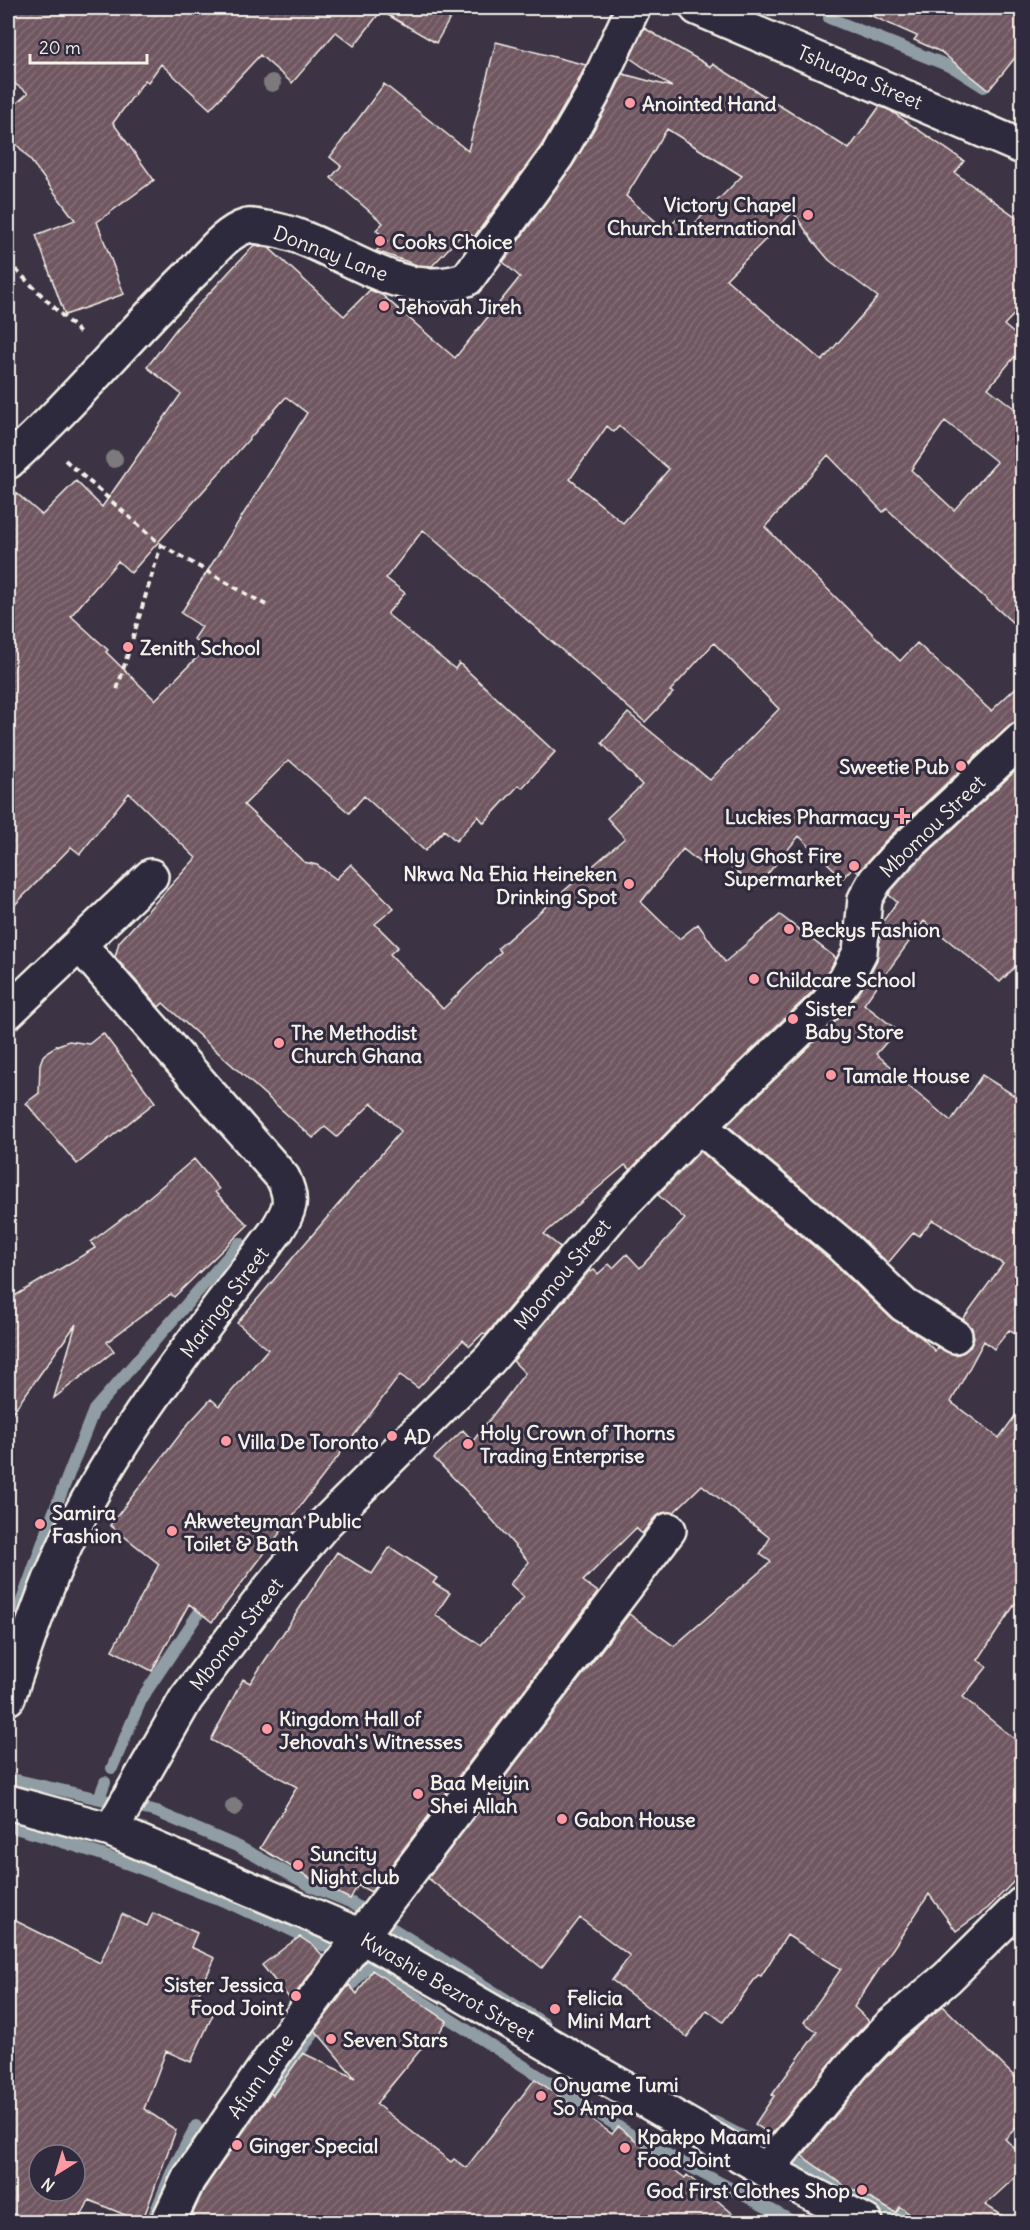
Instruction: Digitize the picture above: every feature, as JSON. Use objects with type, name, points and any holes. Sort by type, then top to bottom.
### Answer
[{"type":"street","name":"Donnay Lane","points":[[8,462],[37,435],[172,292],[220,245],[248,225],[279,230],[384,276],[424,284],[452,284],[467,279],[557,156],[592,96],[633,8]]},
{"type":"street","name":"Tshuapa Street","points":[[697,8],[1023,147]]},
{"type":"street","name":"Mbomou Street","points":[[111,1830],[186,1699],[270,1588],[325,1523],[490,1359],[613,1214],[699,1126],[826,1005],[846,980],[860,952],[865,899],[875,881],[898,855],[1023,739]]},
{"type":"street","points":[[8,1012],[151,876]]},
{"type":"street","name":"Maringa Street","points":[[8,1698],[48,1583],[79,1516],[131,1427],[277,1230],[289,1210],[290,1193],[283,1178],[80,945]]},
{"type":"street","points":[[699,1126],[842,1245],[904,1305],[955,1336]]},
{"type":"street","points":[[361,1936],[669,1530]]},
{"type":"street","name":"Kwashie Bezrot Street","points":[[8,1802],[111,1830],[361,1936],[766,2170],[866,2223]]},
{"type":"street","points":[[766,2170],[861,2057],[891,2025],[947,1978],[1023,1904]]},
{"type":"street","name":"Afum Lane","points":[[168,2223],[188,2180],[270,2060],[361,1936]]},
{"type":"path","points":[[8,262],[108,360]]},
{"type":"path","points":[[37,435],[161,546],[266,605]]},
{"type":"path","points":[[116,693],[161,546]]},
{"type":"building","points":[[8,8],[456,8],[436,43],[381,11],[354,46],[336,32],[292,83],[260,55],[210,109],[161,64],[148,82],[145,80],[113,123],[154,180],[97,222],[124,294],[65,315],[36,235],[75,220],[28,157],[8,135],[8,111],[28,93],[8,79]]},
{"type":"building","points":[[854,8],[1023,8],[1023,48],[989,90],[941,52],[914,40],[917,36]]},
{"type":"building","points":[[644,28],[711,67],[713,64],[849,149],[880,106],[964,161],[955,173],[1023,222],[1023,305],[1004,325],[1023,341],[1023,347],[988,388],[1023,415],[1023,632],[887,509],[883,512],[828,455],[765,527],[900,661],[917,643],[991,711],[1023,681],[1023,721],[1009,725],[885,841],[859,872],[853,867],[843,878],[799,836],[756,888],[715,854],[704,866],[683,849],[641,902],[679,939],[698,924],[725,962],[780,915],[836,958],[830,969],[812,992],[630,1170],[625,1165],[544,1234],[560,1247],[486,1335],[483,1333],[470,1346],[463,1340],[418,1388],[400,1375],[212,1622],[189,1604],[152,1671],[112,1650],[159,1564],[110,1525],[189,1423],[211,1399],[219,1406],[268,1349],[237,1323],[401,1131],[372,1103],[337,1137],[325,1127],[313,1138],[163,1003],[159,1007],[115,957],[119,942],[196,858],[129,793],[80,854],[71,847],[8,912],[8,486],[42,515],[76,481],[102,507],[181,394],[147,367],[177,328],[254,245],[269,248],[344,316],[370,290],[382,295],[455,358],[520,277],[503,262],[573,165],[623,74],[672,87],[630,58]],"holes":[[[667,129],[742,176],[690,228],[679,217],[666,230],[626,196]],[[793,212],[829,260],[878,297],[822,361],[726,279]],[[286,397],[307,413],[181,613],[202,627],[194,639],[206,648],[155,700],[106,652],[108,650],[71,616],[118,561],[131,573]],[[945,421],[997,462],[954,510],[911,470]],[[607,426],[614,432],[619,426],[669,469],[623,523],[570,479]],[[423,530],[645,722],[673,693],[670,691],[714,643],[779,709],[710,780],[628,713],[602,743],[642,785],[607,818],[625,838],[498,948],[501,952],[443,1009],[390,954],[398,947],[375,924],[394,908],[351,864],[336,879],[317,865],[304,862],[244,805],[289,760],[349,813],[364,796],[425,851],[444,830],[456,841],[478,816],[484,823],[519,785],[522,788],[555,752],[459,663],[455,669],[387,614],[405,593],[386,578]]]},
{"type":"building","points":[[496,42],[586,65],[541,146],[474,237],[466,230],[432,266],[417,265],[376,251],[387,241],[376,230],[383,223],[331,178],[341,166],[330,157],[384,84],[468,151]]},
{"type":"building","points":[[1023,764],[1023,959],[1000,982],[924,921],[864,1004],[897,1030],[876,1054],[904,1077],[901,1080],[951,1121],[982,1075],[1023,1101],[1023,1339],[1009,1330],[994,1349],[984,1341],[951,1402],[999,1438],[1023,1405],[1023,1592],[978,1660],[987,1667],[963,1697],[1023,1746],[1023,1872],[988,1908],[956,1931],[929,1894],[854,2007],[869,2021],[839,2053],[771,2135],[755,2124],[774,2096],[772,2095],[817,2032],[804,2022],[841,1969],[787,1935],[761,1976],[758,1975],[723,2022],[707,2010],[687,2037],[612,1980],[630,1956],[580,1918],[542,1968],[428,1878],[629,1614],[674,1646],[771,1562],[760,1554],[770,1538],[702,1485],[674,1512],[662,1513],[654,1518],[642,1534],[636,1528],[583,1581],[598,1592],[371,1892],[358,1885],[350,1899],[260,1848],[297,1787],[211,1740],[243,1679],[250,1683],[337,1552],[372,1574],[390,1547],[437,1578],[433,1583],[450,1593],[435,1615],[481,1645],[524,1597],[510,1584],[529,1562],[475,1500],[434,1458],[463,1430],[473,1441],[525,1373],[513,1361],[589,1271],[594,1270],[598,1274],[609,1264],[613,1268],[627,1254],[640,1268],[685,1219],[658,1195],[700,1151],[829,1259],[891,1318],[921,1337],[935,1351],[937,1347],[955,1355],[971,1346],[974,1337],[972,1328],[963,1319],[1003,1264],[933,1220],[919,1236],[914,1232],[888,1263],[854,1231],[727,1125],[839,1018],[861,990],[877,960],[881,924],[897,902],[889,895],[890,892],[911,868]]},
{"type":"building","points":[[103,1033],[155,1102],[77,1164],[26,1103],[39,1093],[40,1064],[48,1051],[69,1041],[89,1044]]},
{"type":"building","points":[[194,1159],[219,1189],[215,1192],[248,1225],[174,1297],[171,1294],[107,1342],[114,1351],[54,1398],[76,1324],[8,1419],[8,1300],[95,1248],[91,1242]]},
{"type":"building","points":[[153,1913],[197,1933],[191,1947],[215,1958],[195,2001],[215,2010],[191,2062],[166,2051],[144,2109],[176,2130],[142,2222],[89,2200],[78,2223],[73,2223],[58,2215],[50,2223],[8,2223],[8,1917],[100,1963],[122,1914],[147,1926]]},
{"type":"building","points":[[300,1937],[315,1947],[323,1956],[291,2000],[262,1965]]},
{"type":"building","points":[[372,1970],[447,2021],[429,2047],[425,2044],[376,2104],[451,2162],[454,2159],[466,2168],[535,2079],[612,2134],[618,2127],[685,2178],[687,2175],[744,2223],[196,2223],[193,2213],[204,2189],[270,2093],[273,2095],[303,2053],[355,2078],[315,2030],[349,1985],[357,1994]]},
{"type":"building","points":[[943,2006],[1023,2085],[1023,2121],[1005,2139],[1023,2156],[1023,2170],[985,2205],[1015,2223],[923,2223],[900,2207],[896,2213],[851,2188],[850,2190],[802,2156],[867,2077],[904,2039]]},
{"type":"waterway","points":[[829,18],[954,68],[984,87]]},
{"type":"waterway","points":[[8,1640],[53,1514],[94,1410],[240,1243]]},
{"type":"waterway","points":[[112,1768],[142,1698],[198,1614]]},
{"type":"waterway","points":[[8,1778],[157,1812],[239,1847],[313,1887],[352,1903],[545,2024]]},
{"type":"waterway","points":[[99,1798],[105,1782]]},
{"type":"waterway","points":[[8,1826],[61,1841],[148,1871],[225,1901],[367,1966],[636,2138],[794,2222]]},
{"type":"waterway","points":[[341,1998],[367,1966]]},
{"type":"waterway","points":[[262,2100],[325,2019]]},
{"type":"waterway","points":[[715,2122],[771,2151],[821,2173],[912,2222]]},
{"type":"waterway","points":[[155,2213],[173,2169],[196,2126]]},
{"type":"waterway","points":[[195,2222],[190,2213],[196,2199]]},
{"type":"place","name":"Anointed Hand","points":[[630,103]]},
{"type":"place","name":"Victory Chapel Church International","points":[[808,215]]},
{"type":"place","name":"Cooks Choice","points":[[380,241]]},
{"type":"place","name":"Jehovah Jireh","points":[[384,306]]},
{"type":"place","name":"Zenith School","points":[[128,647]]},
{"type":"place","name":"Sweetie Pub","points":[[961,766]]},
{"type":"place","name":"Luckies Pharmacy","points":[[902,816]]},
{"type":"place","name":"Holy Ghost Fire Supermarket","points":[[854,866]]},
{"type":"place","name":"Nkwa Na Ehia Heineken Drinking Spot","points":[[629,884]]},
{"type":"place","name":"Beckys Fashion","points":[[789,929]]},
{"type":"place","name":"Childcare School","points":[[754,979]]},
{"type":"place","name":"Sister Baby Store","points":[[793,1019]]},
{"type":"place","name":"The Methodist Church Ghana","points":[[279,1043]]},
{"type":"place","name":"Tamale House","points":[[831,1075]]},
{"type":"place","name":"AD","points":[[392,1436]]},
{"type":"place","name":"Villa De Toronto","points":[[226,1441]]},
{"type":"place","name":"Holy Crown of Thorns Trading Enterprise","points":[[468,1444]]},
{"type":"place","name":"Samira Fashion","points":[[40,1524]]},
{"type":"place","name":"Akweteyman Public Toilet & Bath","points":[[172,1531]]},
{"type":"place","name":"Kingdom Hall of Jehovah's Witnesses","points":[[267,1729]]},
{"type":"place","name":"Baa Meiyin Shei Allah","points":[[418,1794]]},
{"type":"place","name":"Gabon House","points":[[562,1819]]},
{"type":"place","name":"Suncity Night club","points":[[298,1865]]},
{"type":"place","name":"Sister Jessica Food Joint","points":[[296,1996]]},
{"type":"place","name":"Felicia Mini Mart","points":[[555,2009]]},
{"type":"place","name":"Seven Stars","points":[[331,2039]]},
{"type":"place","name":"Onyame Tumi So Ampa","points":[[541,2096]]},
{"type":"place","name":"Ginger Special","points":[[237,2145]]},
{"type":"place","name":"Kpakpo Maami Food Joint","points":[[625,2148]]},
{"type":"place","name":"God First Clothes Shop","points":[[862,2190]]}]
